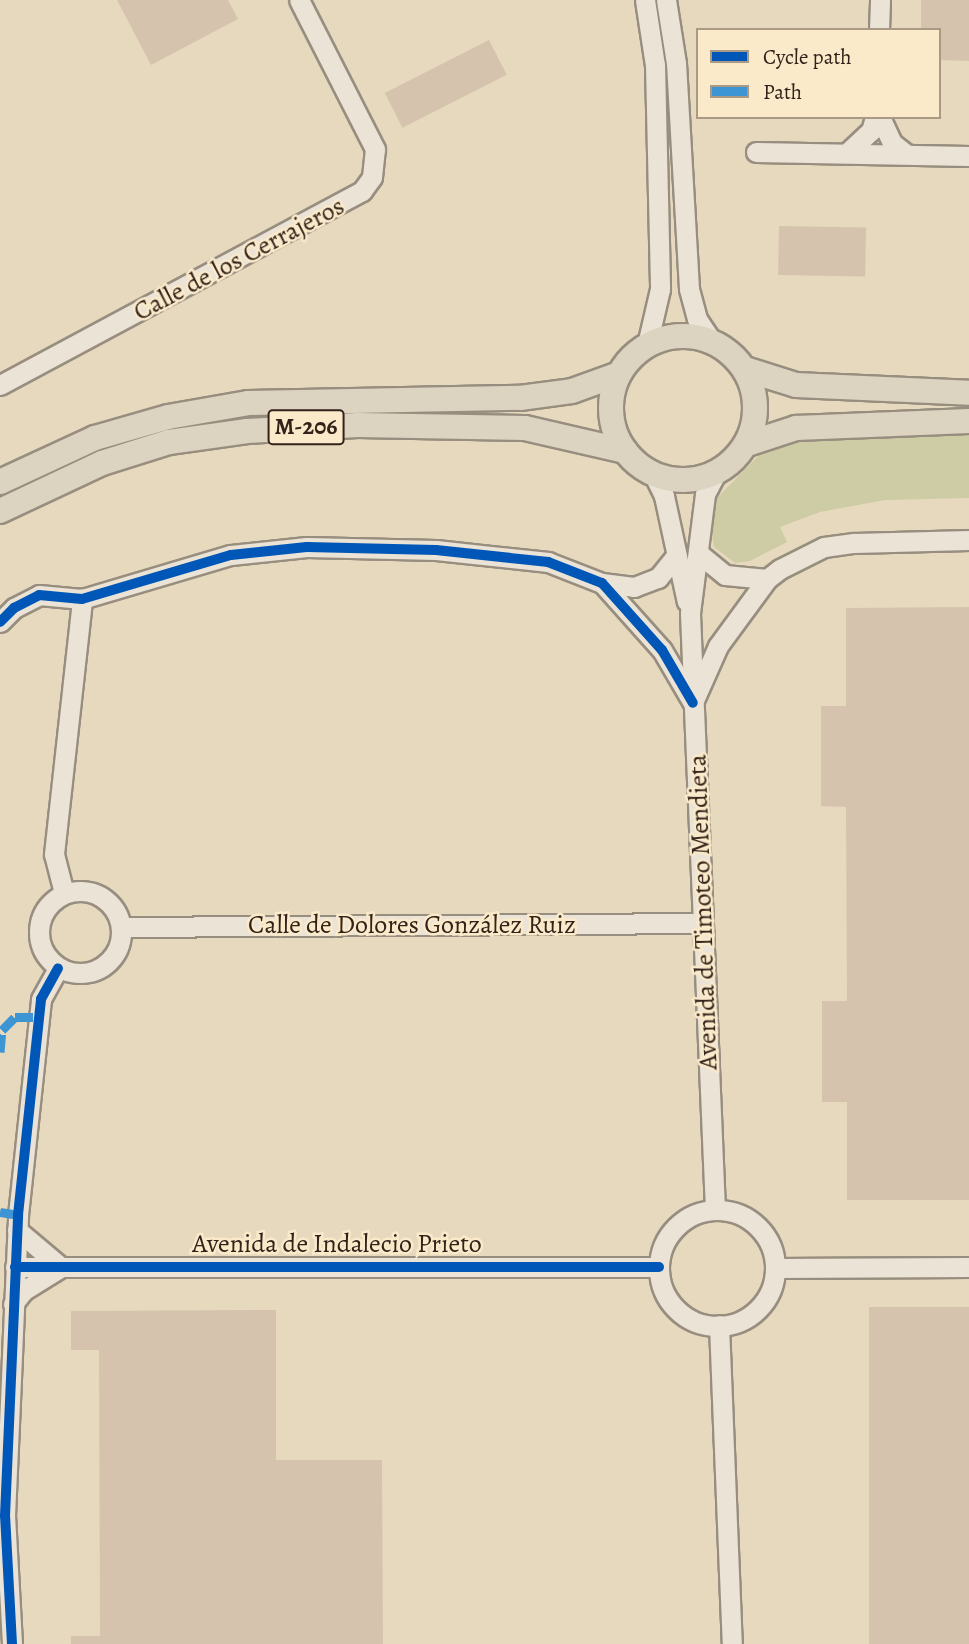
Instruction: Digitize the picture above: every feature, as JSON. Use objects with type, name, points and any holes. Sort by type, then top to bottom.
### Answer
[{"type":"main road","points":[[647,345],[687,335],[711,340],[745,369],[796,385],[969,393]]},
{"type":"main road","name":"M-206","points":[[0,482],[95,439],[169,417],[248,403],[520,398],[572,391],[619,373],[647,345]]},
{"type":"main road","points":[[745,369],[755,393],[755,419],[747,444]]},
{"type":"main road","points":[[619,373],[612,413],[625,451]]},
{"type":"main road","name":"M-206","points":[[0,511],[102,463],[169,442],[247,430],[358,425],[524,428],[625,451],[653,473],[673,480],[700,478],[736,459],[747,444],[796,428],[969,421]]},
{"type":"street","name":"Calle de los Cerrajeros","points":[[0,385],[362,191],[372,177],[375,149],[299,0]]},
{"type":"street","points":[[645,0],[655,65],[660,276],[647,345]]},
{"type":"street","points":[[666,0],[676,63],[689,289],[697,319],[711,340]]},
{"type":"street","points":[[879,28],[880,0]]},
{"type":"street","points":[[846,153],[872,131],[875,119]]},
{"type":"street","points":[[881,119],[884,131],[906,154]]},
{"type":"street","points":[[756,152],[969,156]]},
{"type":"street","name":"Avenida de Timoteo Mendieta","points":[[715,1210],[690,613],[705,494],[718,470]]},
{"type":"street","name":"Avenida de Timoteo Mendieta","points":[[653,473],[664,496],[690,613]]},
{"type":"street","points":[[693,703],[718,646],[767,579],[824,547],[891,540],[969,540]]},
{"type":"street","points":[[0,622],[14,608],[39,595],[82,599],[194,563],[307,547],[436,550],[548,562],[602,583],[634,587],[658,578],[676,556]]},
{"type":"street","points":[[698,554],[725,575],[767,579]]},
{"type":"street","points":[[602,583],[662,650],[693,703]]},
{"type":"street","points":[[64,893],[54,854],[82,599]]},
{"type":"street","points":[[64,893],[94,893],[117,913],[121,927],[116,953],[97,970],[84,973],[58,968],[41,948],[39,922],[53,900],[64,893]]},
{"type":"street","name":"Calle de Dolores González Ruiz","points":[[121,927],[703,923]]},
{"type":"street","points":[[12,1644],[5,1516],[17,1230],[38,1017],[41,999],[58,968]]},
{"type":"street","points":[[715,1210],[741,1215],[762,1231],[775,1268],[770,1290],[758,1308],[747,1317],[719,1325],[703,1324],[676,1309],[661,1282],[659,1267],[661,1252],[676,1227],[694,1215],[715,1210]]},
{"type":"street","points":[[13,1304],[30,1285],[61,1267],[17,1230]]},
{"type":"street","name":"Avenida de Indalecio Prieto","points":[[15,1267],[659,1267]]},
{"type":"street","points":[[775,1268],[969,1267]]},
{"type":"street","points":[[719,1325],[732,1644]]},
{"type":"green space","points":[[969,431],[969,498],[885,500],[820,512],[780,527],[787,542],[750,561],[735,563],[714,547],[710,522],[716,499],[766,448],[790,441]]},
{"type":"building","points":[[117,0],[228,0],[238,19],[151,65]]},
{"type":"building","points":[[921,0],[969,0],[969,61],[941,60],[941,28],[921,28]]},
{"type":"building","points":[[489,40],[507,75],[402,128],[385,93]]},
{"type":"building","points":[[779,226],[866,228],[865,277],[778,275]]},
{"type":"building","points":[[969,607],[969,1200],[847,1200],[847,1102],[822,1102],[822,1001],[847,1001],[846,807],[821,806],[821,706],[846,706],[846,608]]},
{"type":"building","points":[[869,1307],[969,1307],[969,1644],[869,1644]]},
{"type":"building","points":[[276,1310],[276,1460],[382,1460],[383,1644],[71,1644],[71,1636],[100,1636],[99,1350],[71,1350],[71,1311]]},
{"type":"marked path","points":[[0,1052],[2,1030],[15,1017],[38,1017]]},
{"type":"marked path","points":[[0,1212],[18,1215]]},
{"type":"cycle path","points":[[0,622],[14,608],[39,595],[82,599],[231,555],[307,547],[436,550],[548,562],[602,583],[662,650],[693,703]]},
{"type":"cycle path","points":[[12,1644],[5,1516],[18,1215],[41,999],[58,968]]},
{"type":"cycle path","points":[[15,1267],[659,1267]]}]
